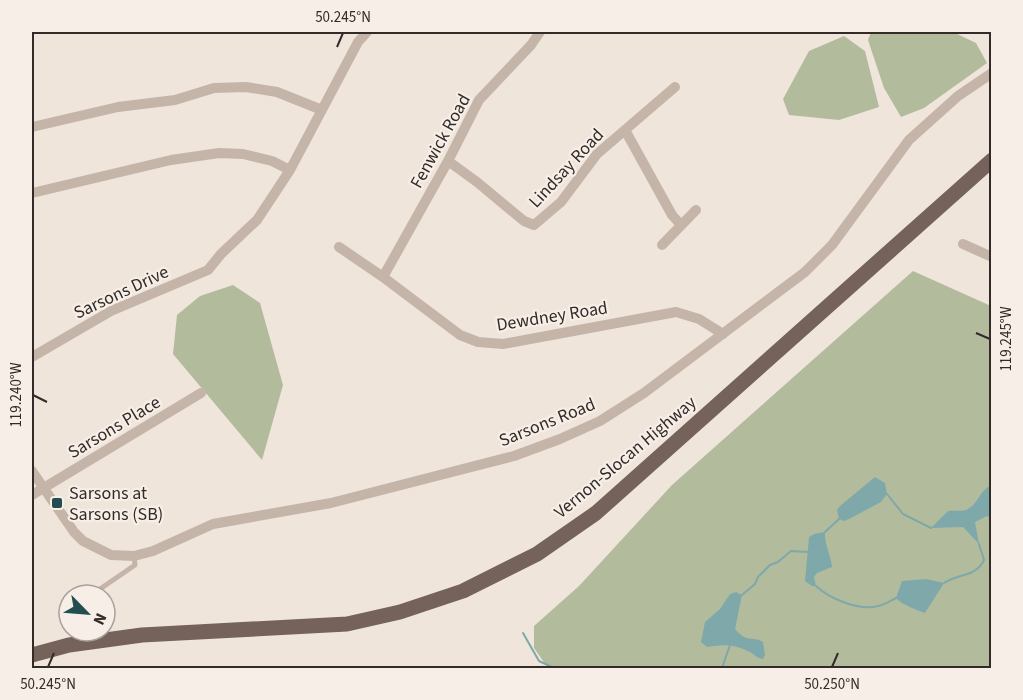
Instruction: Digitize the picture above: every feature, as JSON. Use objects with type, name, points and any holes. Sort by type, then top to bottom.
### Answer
[{"type":"main road","name":"Vernon-Slocan Highway","points":[[32,655],[69,645],[142,635],[347,624],[400,612],[463,591],[537,554],[596,513],[992,160]]},
{"type":"street","name":"Sarsons Drive","points":[[32,357],[111,311],[208,270],[221,254],[257,220],[290,170],[358,42],[367,32]]},
{"type":"street","name":"Fenwick Road","points":[[383,276],[448,161],[479,100],[531,45],[540,32]]},
{"type":"street","name":"Sarsons Road","points":[[32,471],[83,542],[111,555],[134,556],[213,524],[331,502],[514,456],[551,442],[600,421],[644,393],[805,272],[832,245],[909,140],[958,96],[992,73]]},
{"type":"street","points":[[32,128],[118,107],[175,100],[214,88],[246,87],[277,92],[322,110]]},
{"type":"street","name":"Lindsay Road","points":[[448,161],[524,221],[534,225],[561,202],[597,154],[675,87]]},
{"type":"street","points":[[625,130],[672,214],[681,225]]},
{"type":"street","points":[[32,193],[171,160],[219,153],[243,154],[272,161],[290,170]]},
{"type":"street","points":[[662,245],[696,210]]},
{"type":"street","points":[[963,244],[992,257]]},
{"type":"street","name":"Dewdney Road","points":[[339,247],[383,276],[460,335],[478,342],[503,344],[676,312],[699,319],[723,334]]},
{"type":"street","name":"Sarsons Place","points":[[32,495],[201,393]]},
{"type":"lane","points":[[109,583],[135,565],[134,556]]},
{"type":"green space","points":[[871,32],[953,32],[976,43],[987,63],[924,108],[901,117],[884,88],[868,40]]},
{"type":"green space","points":[[844,36],[865,51],[879,107],[839,120],[789,115],[783,99],[809,51]]},
{"type":"green space","points":[[913,271],[991,306],[991,668],[548,668],[534,648],[534,626],[579,586],[672,485]]},
{"type":"green space","points":[[233,285],[260,303],[283,385],[262,460],[173,354],[177,315],[200,296]]},
{"type":"water","points":[[875,477],[885,483],[887,494],[881,502],[849,519],[844,521],[839,519],[837,510],[840,506]]},
{"type":"water","points":[[991,486],[991,519],[987,516],[975,522],[979,544],[963,527],[931,528],[948,511],[968,509],[984,490]]},
{"type":"water","points":[[825,532],[832,567],[817,573],[814,577],[816,586],[812,586],[805,581],[809,537]]},
{"type":"water","points":[[926,579],[944,583],[925,613],[896,598],[902,581]]},
{"type":"water","points":[[736,592],[742,595],[735,629],[746,638],[763,642],[765,655],[763,659],[739,647],[724,645],[707,647],[701,642],[705,622],[720,609],[730,594]]},
{"type":"waterway","points":[[887,494],[903,514],[931,528]]},
{"type":"waterway","points":[[825,532],[839,519]]},
{"type":"waterway","points":[[944,583],[972,572],[981,565],[984,560],[979,544]]},
{"type":"waterway","points":[[742,595],[755,584],[758,577],[770,565],[778,562],[791,551],[808,552]]},
{"type":"waterway","points":[[816,586],[837,599],[862,607],[880,605],[896,598]]},
{"type":"waterway","points":[[523,633],[539,661],[554,668]]},
{"type":"waterway","points":[[722,668],[730,645]]},
{"type":"place","name":"Sarsons at Sarsons (SB)","points":[[57,503]]}]
